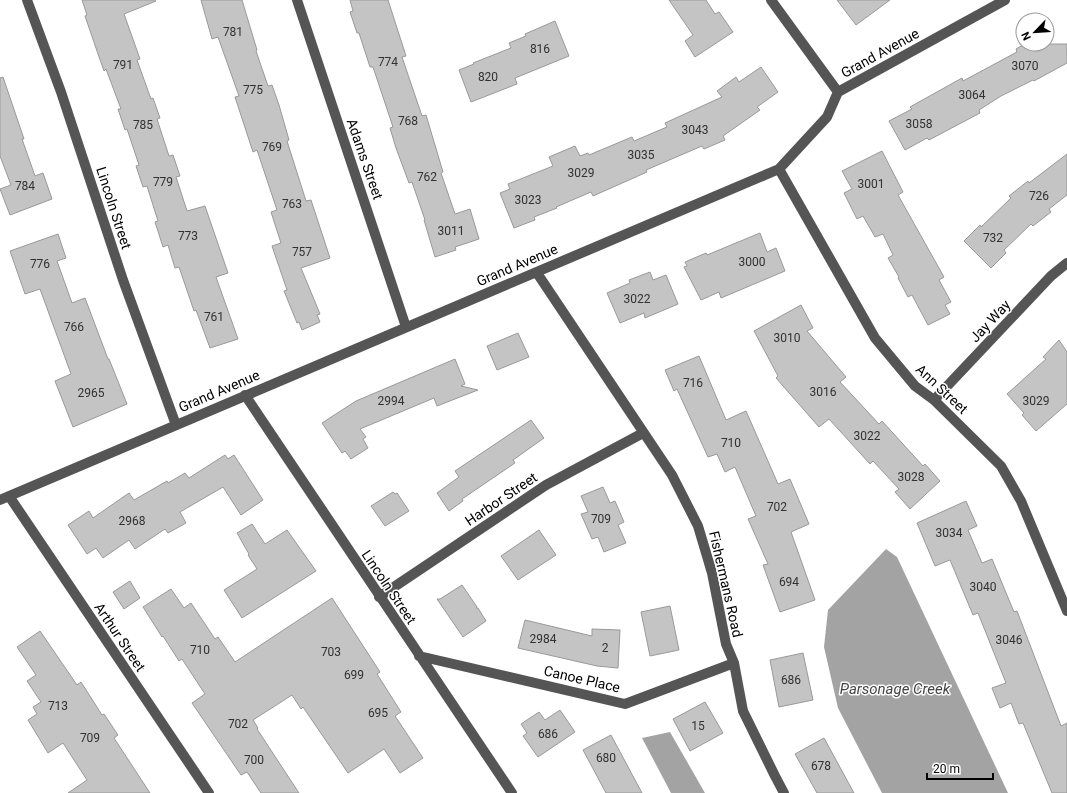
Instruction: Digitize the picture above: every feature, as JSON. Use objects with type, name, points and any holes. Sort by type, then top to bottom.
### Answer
[{"type":"street","name":"Lincoln Street","points":[[27,0],[61,92],[123,280],[176,425]]},
{"type":"street","name":"Adams Street","points":[[297,0],[406,327]]},
{"type":"street","points":[[771,0],[838,92]]},
{"type":"street","name":"Grand Avenue","points":[[4,498],[779,169],[827,117],[838,92],[1005,0]]},
{"type":"street","name":"Ann Street","points":[[779,169],[875,338],[915,386],[934,400],[1001,466],[1020,501],[1067,611]]},
{"type":"street","name":"Jay Way","points":[[934,400],[1051,276],[1067,262]]},
{"type":"street","name":"Fishermans Road","points":[[537,272],[672,475],[698,526],[712,573],[726,644],[734,663],[743,711],[784,793]]},
{"type":"street","name":"Lincoln Street","points":[[245,395],[379,597],[512,793]]},
{"type":"street","name":"Harbor Street","points":[[379,597],[546,485],[643,433]]},
{"type":"street","name":"Arthur Street","points":[[4,498],[209,793]]},
{"type":"street","name":"Canoe Place","points":[[419,656],[625,704],[734,663]]},
{"type":"water","name":"Parsonage Creek","points":[[886,549],[897,557],[1008,793],[882,793],[838,708],[824,647],[828,610]]},
{"type":"water","points":[[670,732],[705,793],[671,793],[642,738]]},
{"type":"building","points":[[82,0],[156,1],[124,14],[140,59],[137,60],[151,99],[153,98],[160,118],[157,119],[169,156],[173,155],[180,176],[176,177],[187,211],[205,206],[228,273],[216,277],[238,339],[210,348],[196,310],[194,311],[179,267],[175,268],[168,245],[163,247],[155,222],[158,221],[147,186],[143,187],[136,166],[139,165],[127,129],[125,130],[118,109],[121,109],[106,69],[104,71],[85,16],[87,15]]},
{"type":"building","points":[[201,0],[242,0],[257,50],[256,51],[268,86],[272,85],[279,105],[289,140],[287,141],[306,201],[311,200],[330,258],[301,268],[320,314],[317,315],[320,322],[302,330],[299,322],[297,323],[284,291],[287,290],[272,246],[281,243],[271,212],[277,210],[257,150],[253,152],[235,97],[239,96],[218,37],[212,39]]},
{"type":"building","points":[[350,0],[388,0],[406,56],[402,57],[422,116],[426,115],[443,172],[441,173],[455,214],[470,209],[479,239],[455,247],[456,250],[435,257],[425,220],[412,182],[409,183],[396,148],[390,128],[393,127],[373,67],[370,67],[359,33],[357,33],[350,12],[353,11]]},
{"type":"building","points":[[669,0],[706,0],[715,14],[719,12],[733,32],[695,57],[685,41],[693,35]]},
{"type":"building","points":[[837,0],[890,0],[856,25]]},
{"type":"building","points":[[555,21],[569,56],[515,78],[517,84],[471,102],[459,70],[511,48],[509,43],[526,36],[525,34]]},
{"type":"building","points":[[1055,44],[1067,44],[1067,63],[1034,81],[1033,80],[1001,96],[979,110],[980,113],[929,140],[927,138],[905,150],[889,121],[912,109],[910,107],[962,78],[963,81],[1017,52],[1055,52]]},
{"type":"building","points":[[761,67],[778,92],[757,107],[760,110],[723,136],[725,140],[704,149],[702,146],[646,170],[647,172],[593,196],[591,192],[534,217],[535,220],[514,228],[500,193],[510,189],[508,184],[553,166],[549,157],[575,146],[580,156],[588,153],[589,155],[632,137],[634,141],[667,127],[665,123],[722,97],[717,91],[736,77],[739,82]]},
{"type":"building","points":[[3,77],[35,176],[43,173],[52,199],[10,215],[0,189],[11,185],[0,156],[0,78]]},
{"type":"building","points":[[882,151],[903,192],[898,195],[944,277],[939,280],[951,302],[945,305],[950,314],[928,325],[912,295],[908,297],[888,258],[893,255],[883,234],[875,237],[863,216],[857,219],[844,193],[852,189],[842,171]]},
{"type":"building","points":[[1067,154],[1067,195],[1049,209],[1051,212],[1033,226],[1031,224],[1004,250],[1006,253],[991,268],[964,241],[1011,198],[1009,196],[1028,181],[1029,183]]},
{"type":"building","points":[[760,233],[767,252],[776,248],[785,271],[721,298],[719,292],[701,300],[684,267],[687,266],[685,262],[706,253],[707,255]]},
{"type":"building","points":[[58,234],[66,258],[57,261],[72,303],[85,298],[127,404],[73,427],[55,381],[71,374],[40,289],[25,294],[10,251]]},
{"type":"building","points":[[650,272],[653,280],[666,275],[678,304],[645,318],[644,313],[620,323],[607,293],[630,283],[629,280]]},
{"type":"building","points":[[801,305],[813,328],[807,331],[846,377],[840,382],[879,424],[882,421],[923,466],[925,464],[940,481],[910,509],[895,492],[899,489],[873,461],[870,464],[829,419],[819,427],[776,378],[778,376],[754,331]]},
{"type":"building","points":[[518,333],[529,357],[497,370],[487,346]]},
{"type":"building","points":[[1059,340],[1067,352],[1067,404],[1036,431],[1022,415],[1024,413],[1007,394],[1046,359],[1043,357]]},
{"type":"building","points":[[699,356],[726,420],[746,411],[778,484],[790,479],[809,524],[791,532],[815,600],[780,612],[763,565],[768,564],[748,519],[756,516],[735,467],[725,472],[717,454],[708,457],[677,389],[674,391],[665,370]]},
{"type":"building","points":[[455,359],[465,384],[461,386],[478,390],[437,406],[434,398],[360,429],[366,437],[363,439],[368,448],[351,459],[345,451],[342,453],[322,423],[356,401]]},
{"type":"building","points":[[531,420],[544,438],[513,460],[515,463],[462,499],[463,501],[449,511],[437,493],[459,477],[455,471]]},
{"type":"building","points":[[225,455],[228,459],[234,455],[263,500],[241,515],[223,487],[180,512],[186,523],[168,533],[165,529],[135,549],[129,540],[103,558],[96,548],[87,554],[68,525],[89,511],[93,518],[129,493],[134,500],[167,481],[168,483],[185,473],[189,478]]},
{"type":"building","points":[[603,487],[610,503],[615,501],[624,522],[618,525],[626,543],[604,552],[598,537],[592,539],[581,514],[588,512],[581,496]]},
{"type":"building","points":[[393,492],[395,494],[397,493],[409,511],[385,526],[371,506]]},
{"type":"building","points":[[966,501],[977,526],[968,530],[982,563],[992,559],[1014,612],[1017,611],[1061,726],[1067,723],[1067,793],[1052,793],[1023,723],[1019,724],[1011,703],[1000,708],[992,688],[1006,683],[978,613],[973,615],[950,560],[935,566],[917,523]]},
{"type":"building","points":[[252,524],[265,544],[287,530],[316,571],[242,618],[224,590],[257,569],[237,533]]},
{"type":"building","points":[[539,530],[556,555],[518,580],[501,556]]},
{"type":"building","points":[[130,581],[140,598],[124,609],[113,592]]},
{"type":"building","points":[[462,585],[486,621],[463,637],[437,599],[440,599]]},
{"type":"building","points":[[171,589],[184,608],[191,603],[215,639],[218,637],[235,662],[332,598],[380,672],[377,674],[401,712],[395,716],[423,758],[400,773],[384,749],[348,773],[303,707],[301,709],[292,695],[253,720],[258,728],[257,729],[299,793],[261,793],[247,772],[241,775],[192,703],[205,694],[182,659],[179,661],[143,607]]},
{"type":"building","points":[[670,606],[679,650],[650,656],[641,612]]},
{"type":"building","points":[[525,620],[592,636],[592,629],[620,630],[618,668],[597,666],[518,648]]},
{"type":"building","points":[[40,631],[77,685],[81,682],[102,715],[104,714],[118,735],[114,738],[150,793],[68,793],[87,780],[63,743],[48,753],[28,720],[37,714],[33,707],[41,702],[27,681],[36,675],[17,647]]},
{"type":"building","points":[[803,653],[813,700],[779,707],[770,660]]},
{"type":"building","points":[[705,702],[723,733],[690,751],[673,719]]},
{"type":"building","points":[[560,710],[575,732],[538,757],[523,736],[527,733],[521,724],[539,712],[545,720]]},
{"type":"building","points":[[611,735],[642,793],[606,793],[583,750]]},
{"type":"building","points":[[824,738],[854,793],[817,793],[795,754]]}]
